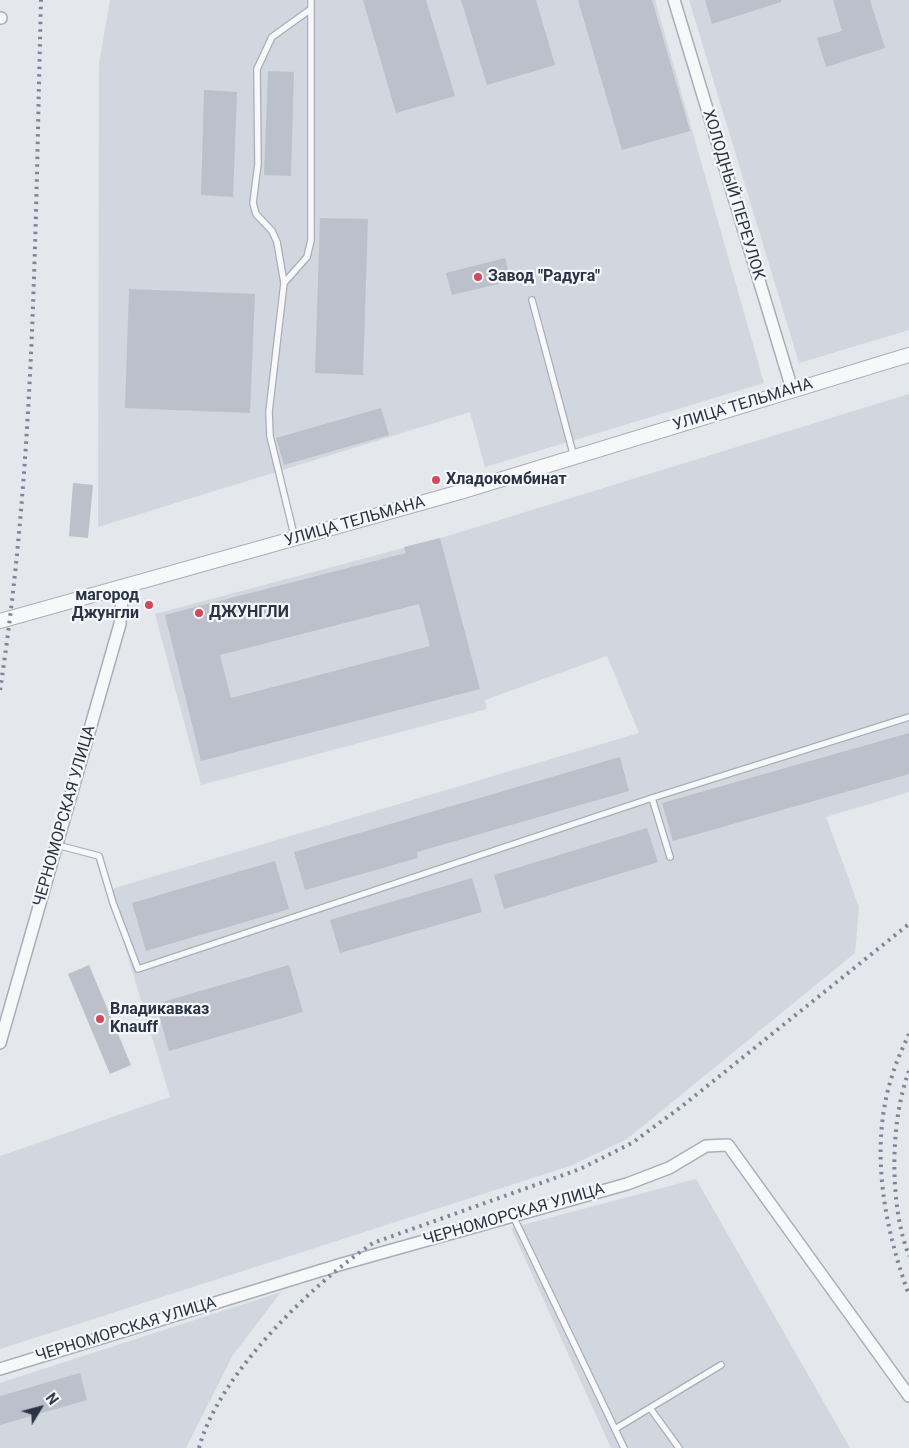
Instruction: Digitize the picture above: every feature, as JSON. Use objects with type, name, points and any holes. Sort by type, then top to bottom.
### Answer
[{"type":"street","name":"ХОЛОДНЫЙ ПЕРЕУЛОК","points":[[674,0],[792,390]]},
{"type":"street","name":"УЛИЦА ТЕЛЬМАНА","points":[[0,621],[295,539],[574,458],[909,355]]},
{"type":"street","name":"ЧЕРНОМОРСКАЯ УЛИЦА","points":[[0,1043],[120,624],[122,588]]},
{"type":"street","name":"ЧЕРНОМОРСКАЯ УЛИЦА","points":[[0,1369],[342,1264],[627,1184],[670,1168],[706,1146],[728,1145],[909,1396]]},
{"type":"lane","points":[[284,283],[307,257],[311,240],[311,0]]},
{"type":"lane","points":[[295,539],[270,436],[269,412],[284,283],[277,242],[272,231],[256,214],[253,203],[258,164],[257,69],[272,37],[311,9]]},
{"type":"lane","points":[[532,300],[574,458]]},
{"type":"lane","points":[[57,845],[99,856],[113,904],[138,969],[652,798],[909,717]]},
{"type":"lane","points":[[652,798],[670,857]]},
{"type":"lane","points":[[513,1216],[624,1448]]},
{"type":"lane","points":[[615,1429],[721,1365]]},
{"type":"lane","points":[[650,1408],[679,1448]]},
{"type":"shaded area","points":[[110,0],[655,0],[764,383],[485,467],[470,412],[98,527],[99,64]]},
{"type":"shaded area","points":[[689,0],[909,0],[909,330],[799,363]]},
{"type":"shaded area","points":[[909,394],[909,792],[826,817],[859,907],[855,953],[627,1139],[570,1166],[0,1349],[0,1156],[170,1097],[108,890],[639,733],[607,656],[485,700],[487,709],[201,785],[155,614],[441,538]]},
{"type":"shaded area","points":[[696,1179],[850,1448],[611,1448],[511,1228]]},
{"type":"shaded area","points":[[281,1292],[233,1355],[186,1448],[0,1448],[0,1383]]},
{"type":"building","points":[[363,0],[426,0],[455,96],[396,113]]},
{"type":"building","points":[[461,0],[536,0],[555,65],[487,85]]},
{"type":"building","points":[[578,0],[652,0],[690,131],[622,150]]},
{"type":"building","points":[[705,0],[781,0],[781,2],[712,24]]},
{"type":"building","points":[[833,0],[870,0],[885,48],[826,67],[817,38],[842,31]]},
{"type":"building","points":[[268,71],[294,72],[291,176],[264,175]]},
{"type":"building","points":[[204,90],[237,92],[233,197],[201,195]]},
{"type":"building","points":[[320,218],[368,219],[363,375],[315,373]]},
{"type":"building","name":"Завод \"Радуга\"","points":[[505,258],[511,281],[452,295],[446,273]]},
{"type":"building","points":[[129,289],[255,294],[250,413],[125,408]]},
{"type":"building","points":[[381,408],[389,435],[284,465],[276,438]]},
{"type":"building","points":[[73,483],[93,485],[88,538],[69,536]]},
{"type":"building","points":[[440,538],[480,689],[201,761],[165,615],[406,553],[404,547]],"holes":[[[419,604],[430,646],[231,698],[220,655]]]},
{"type":"building","points":[[909,733],[909,774],[673,841],[662,803]]},
{"type":"building","points":[[620,757],[629,791],[417,852],[418,858],[305,890],[294,852]]},
{"type":"building","points":[[647,828],[658,862],[504,909],[494,875]]},
{"type":"building","points":[[275,861],[289,909],[146,951],[132,903]]},
{"type":"building","points":[[472,878],[482,912],[340,953],[330,920]]},
{"type":"building","name":"Владикавказ Knauff","points":[[89,965],[131,1065],[110,1074],[68,974]]},
{"type":"building","points":[[289,965],[303,1012],[169,1051],[156,1004]]},
{"type":"building","points":[[80,1373],[87,1400],[0,1425],[0,1396]]},
{"type":"railway","points":[[0,690],[12,604],[27,432],[35,259],[41,0]]},
{"type":"railway","points":[[199,1448],[209,1420],[246,1362],[296,1307],[323,1282],[373,1243],[580,1169],[632,1143],[681,1107],[909,924]]},
{"type":"railway","points":[[909,1034],[894,1071],[885,1103],[881,1131],[881,1159],[887,1215],[900,1269],[909,1295]]},
{"type":"railway","points":[[909,1071],[898,1114],[894,1163],[898,1213],[902,1235],[909,1256]]},
{"type":"place","name":"Завод \"Радуга\"","points":[[478,277]]},
{"type":"place","name":"Хладокомбинат","points":[[436,480]]},
{"type":"place","name":"магород Джунгли","points":[[149,605]]},
{"type":"place","name":"ДЖУНГЛИ","points":[[199,613]]},
{"type":"place","name":"Владикавказ Knauff","points":[[100,1019]]}]
